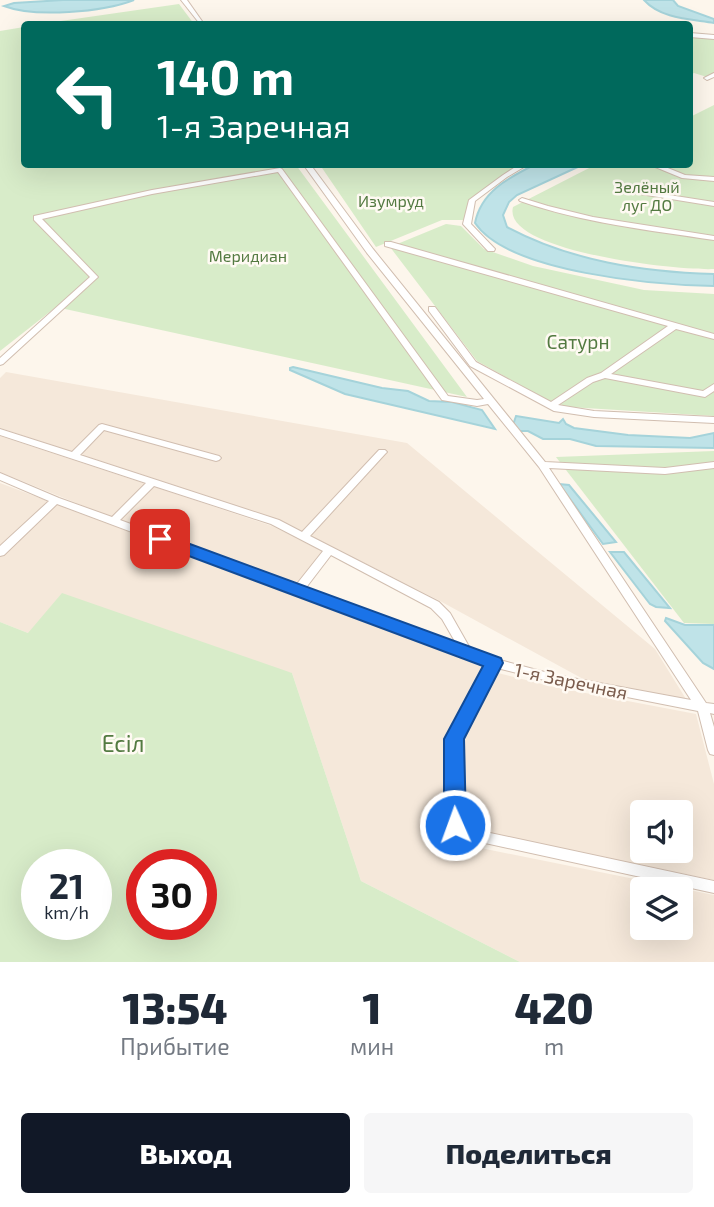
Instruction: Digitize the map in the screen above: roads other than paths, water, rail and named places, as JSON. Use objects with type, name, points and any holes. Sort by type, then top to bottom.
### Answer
[{"type":"street","points":[[184,0],[200,21]]},
{"type":"street","points":[[693,35],[714,37]]},
{"type":"street","points":[[707,78],[714,75]]},
{"type":"street","points":[[309,168],[370,251],[542,465],[709,709],[714,750]]},
{"type":"street","points":[[491,249],[467,224],[472,200],[519,168]]},
{"type":"street","points":[[661,168],[684,177],[714,179]]},
{"type":"street","points":[[0,362],[94,277],[37,218],[152,192],[280,170],[445,398],[477,403],[491,401]]},
{"type":"street","points":[[624,190],[714,204]]},
{"type":"street","points":[[522,200],[555,213],[580,218],[714,238]]},
{"type":"street","points":[[388,244],[714,337]]},
{"type":"street","points":[[432,309],[472,364],[557,409],[594,414],[714,420]]},
{"type":"street","points":[[553,405],[590,380],[604,375],[674,326]]},
{"type":"street","points":[[604,375],[705,394],[714,387]]},
{"type":"street","points":[[74,456],[102,427],[216,458]]},
{"type":"street","points":[[0,432],[270,520],[439,608],[466,651]]},
{"type":"street","points":[[303,537],[382,452]]},
{"type":"street","points":[[542,465],[665,471],[714,465]]},
{"type":"street","name":"1-я Заречная","points":[[0,477],[113,522],[494,663],[556,680],[709,709]]},
{"type":"street","points":[[113,522],[152,482]]},
{"type":"street","points":[[0,552],[56,500]]},
{"type":"street","points":[[299,589],[329,551]]},
{"type":"street","points":[[494,663],[454,739],[455,825],[458,832],[714,887]]},
{"type":"water","points":[[63,0],[134,0],[105,8],[51,13],[4,6]]},
{"type":"water","points":[[644,0],[673,0],[678,6],[714,19],[714,23],[668,15]]},
{"type":"water","points":[[529,168],[576,168],[517,195],[509,202],[503,215],[507,227],[556,248],[608,262],[660,271],[714,274],[714,286],[622,279],[550,265],[519,254],[493,240],[475,223],[489,194]]},
{"type":"water","points":[[293,367],[382,388],[408,391],[429,401],[452,402],[482,410],[495,429],[345,394],[290,370]]},
{"type":"water","points":[[516,416],[559,423],[563,419],[574,428],[628,435],[690,438],[714,433],[714,448],[596,446],[570,439],[543,439],[528,431],[517,431],[511,422],[514,422]]},
{"type":"water","points":[[559,484],[569,485],[616,542],[603,544]]},
{"type":"water","points":[[610,552],[624,552],[670,608],[650,604]]},
{"type":"water","points":[[666,618],[685,625],[714,625],[714,669],[703,663],[665,621]]},
{"type":"park label","name":"Зелёный луг ДО","points":[[647,196]]},
{"type":"park label","name":"Изумруд","points":[[391,201]]},
{"type":"park label","name":"Меридиан","points":[[248,256]]},
{"type":"park label","name":"Сатурн","points":[[578,342]]},
{"type":"park label","name":"Есіл","points":[[123,744]]}]
